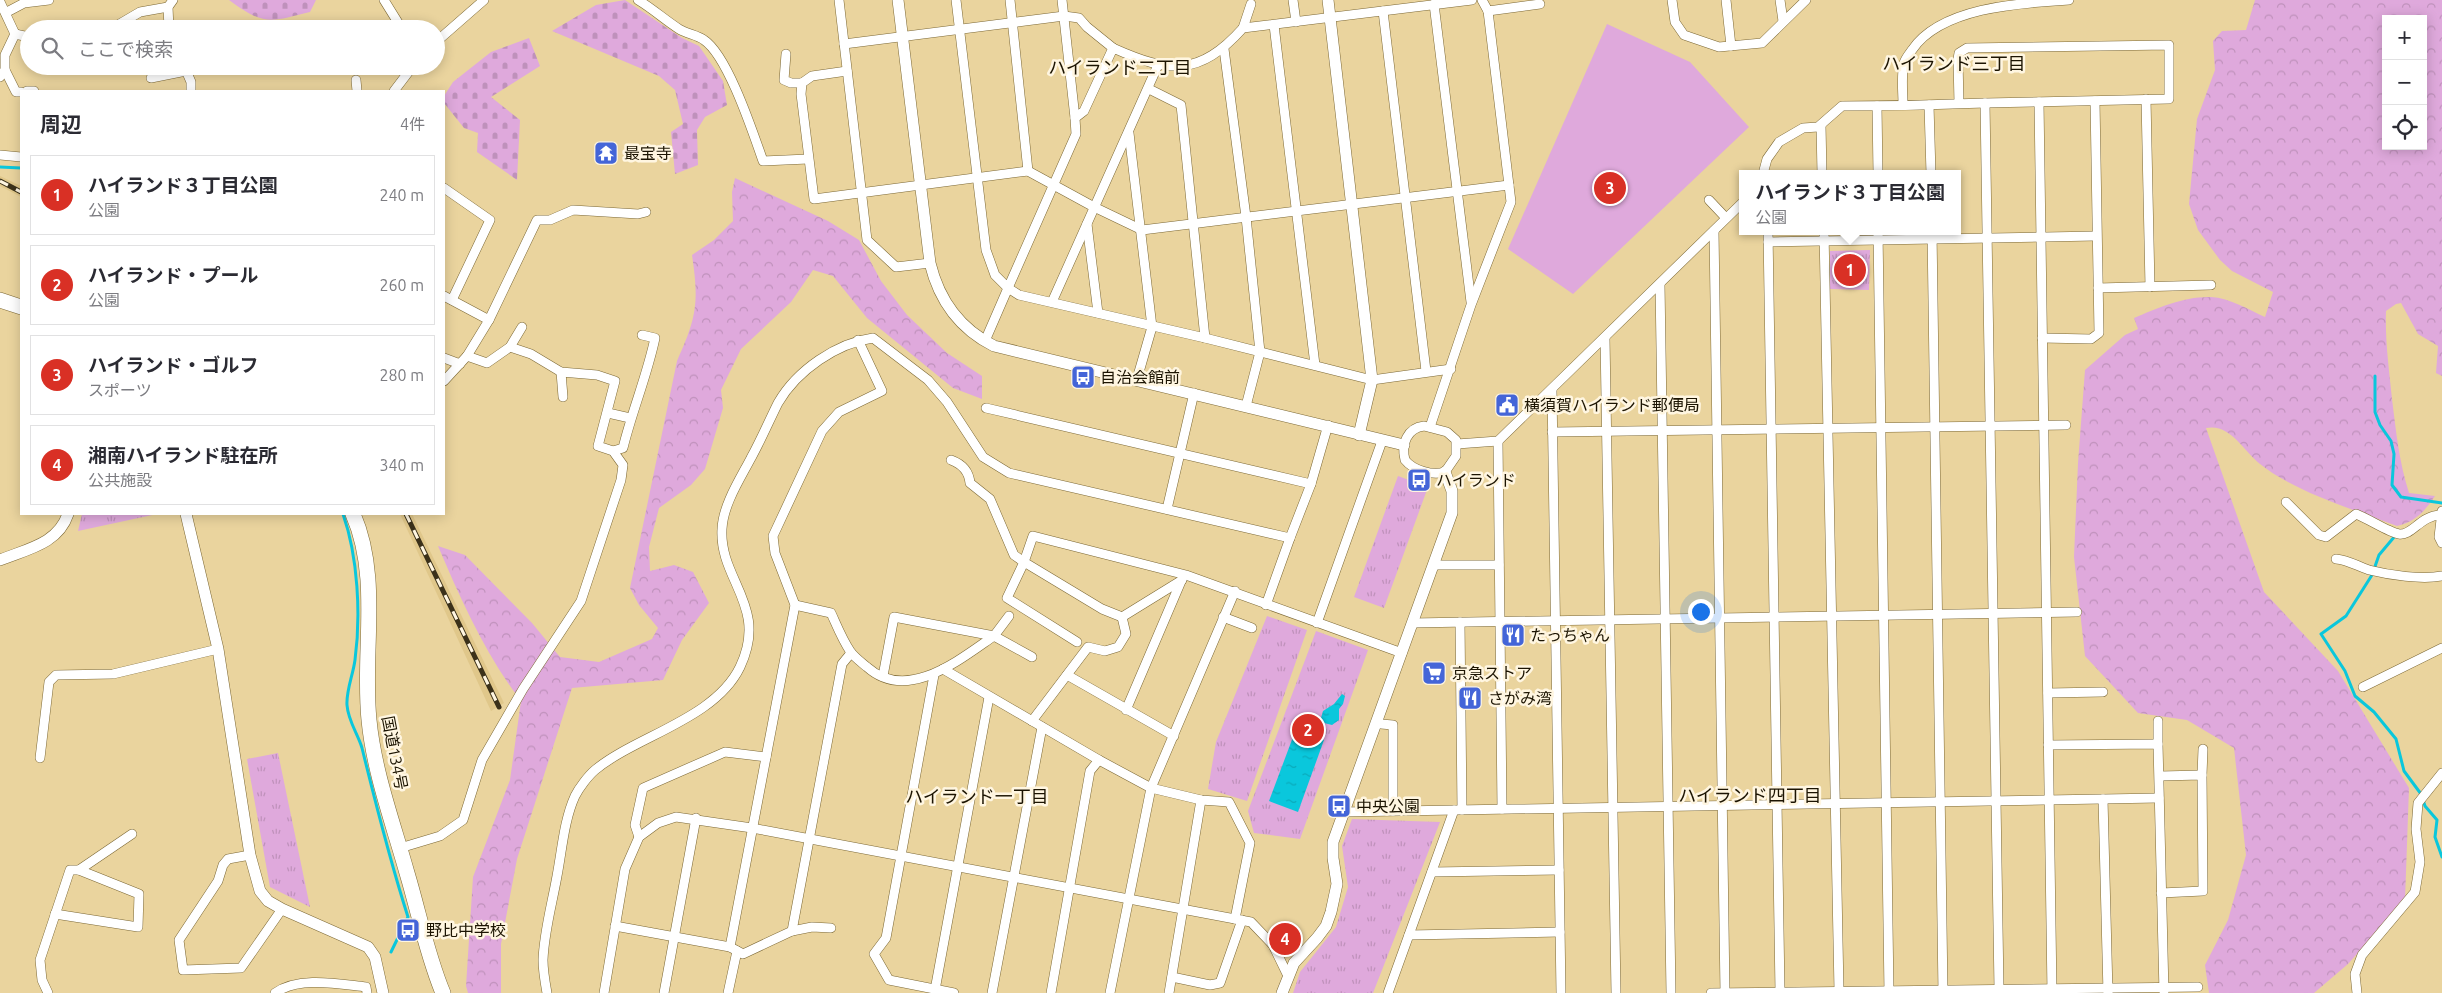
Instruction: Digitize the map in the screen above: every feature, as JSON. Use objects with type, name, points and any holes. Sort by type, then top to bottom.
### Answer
[{"type":"highway","points":[[0,300],[20,307]]},
{"type":"highway","name":"国道134号","points":[[353,515],[367,560],[369,720],[376,762],[443,993]]},
{"type":"street","points":[[7,12],[24,3],[49,0]]},
{"type":"street","points":[[384,0],[396,20]]},
{"type":"street","points":[[445,34],[484,0]]},
{"type":"street","points":[[638,0],[656,10],[680,30],[705,40],[722,62],[732,82],[763,161],[808,159]]},
{"type":"street","points":[[838,0],[867,240],[896,267],[930,263]]},
{"type":"street","points":[[898,0],[930,263],[937,287],[949,309],[969,330],[994,346],[1138,379],[1404,445]]},
{"type":"street","points":[[956,0],[976,178],[989,263],[995,275],[1008,288],[1019,295],[1205,338],[1372,380],[1451,369]]},
{"type":"street","points":[[1010,0],[1028,171]]},
{"type":"street","points":[[985,341],[1076,134],[1062,0]]},
{"type":"street","points":[[1293,0],[1296,22]]},
{"type":"street","points":[[1328,0],[1350,204],[1372,380],[1359,435]]},
{"type":"street","points":[[1243,28],[1472,0]]},
{"type":"street","points":[[1430,427],[1471,305],[1511,202],[1488,11],[1482,0]]},
{"type":"street","points":[[1672,0],[1675,22],[1684,35],[1718,47],[1762,43],[1782,21],[1806,0]]},
{"type":"street","points":[[1726,0],[1732,46]]},
{"type":"street","points":[[1780,0],[1782,21]]},
{"type":"street","points":[[1903,105],[1904,62],[1920,38],[1945,24],[1980,10],[2025,2],[2069,0]]},
{"type":"street","points":[[0,2],[7,12],[16,34],[5,55],[3,73],[16,92],[20,92]]},
{"type":"street","points":[[126,20],[140,12],[170,4],[169,20]]},
{"type":"street","points":[[844,44],[1064,16],[1079,18],[1113,48],[1158,66],[1180,66],[1194,63],[1224,48],[1243,28],[1251,4]]},
{"type":"street","points":[[1434,4],[1471,305]]},
{"type":"street","points":[[1488,11],[1540,4]]},
{"type":"street","points":[[1383,11],[1426,371]]},
{"type":"street","points":[[1274,25],[1315,365]]},
{"type":"street","points":[[16,34],[20,35]]},
{"type":"street","points":[[1764,170],[1767,159],[1779,142],[1803,128],[1822,125],[1842,106],[1930,105],[2169,99],[2168,45],[1967,48],[1959,54],[1958,59],[1959,104]]},
{"type":"street","points":[[1075,118],[1084,112],[1113,48]]},
{"type":"street","points":[[1224,48],[1246,217],[1260,352],[1246,406]]},
{"type":"street","points":[[786,54],[784,80],[791,83],[802,83],[812,76],[847,71]]},
{"type":"street","points":[[1052,302],[1158,66]]},
{"type":"street","points":[[151,78],[162,75]]},
{"type":"street","points":[[188,75],[191,82],[191,90]]},
{"type":"street","points":[[395,90],[406,75]]},
{"type":"street","points":[[356,80],[356,90]]},
{"type":"street","points":[[802,83],[801,94],[814,199],[1028,171],[1094,207],[1142,230],[1509,185]]},
{"type":"street","points":[[1149,89],[1181,105],[1205,338]]},
{"type":"street","points":[[2146,99],[2150,287]]},
{"type":"street","points":[[2042,338],[2091,339],[2099,333],[2095,101]]},
{"type":"street","points":[[2039,102],[2052,991]]},
{"type":"street","points":[[1985,103],[1999,989]]},
{"type":"street","points":[[1930,105],[1931,170]]},
{"type":"street","points":[[1877,106],[1878,170]]},
{"type":"street","points":[[1822,125],[1822,170]]},
{"type":"street","points":[[1129,131],[1152,327],[1138,379]]},
{"type":"street","points":[[0,154],[20,157]]},
{"type":"street","points":[[1767,159],[1767,170]]},
{"type":"street","points":[[445,189],[490,220],[448,298],[489,320]]},
{"type":"street","points":[[1708,200],[1726,218]]},
{"type":"street","points":[[1457,444],[1498,441],[1739,206]]},
{"type":"street","points":[[445,380],[468,356],[489,320],[536,220],[550,220],[573,210],[638,214],[646,212]]},
{"type":"street","points":[[1087,223],[1098,313]]},
{"type":"street","points":[[1714,231],[1725,993]]},
{"type":"street","points":[[1768,235],[1780,992]]},
{"type":"street","points":[[1768,242],[1824,236],[1932,235],[1987,238],[2096,236]]},
{"type":"street","points":[[1932,235],[1943,991]]},
{"type":"street","points":[[1824,236],[1839,991]]},
{"type":"street","points":[[1878,236],[1889,992]]},
{"type":"street","points":[[1660,284],[1671,993]]},
{"type":"street","points":[[2098,288],[2211,285]]},
{"type":"street","points":[[468,356],[487,363],[510,346],[522,327]]},
{"type":"street","points":[[510,346],[531,354],[561,372],[597,375],[615,381],[598,446],[613,451],[623,448],[630,418],[648,371],[655,338],[642,335]]},
{"type":"street","points":[[547,993],[543,962],[546,936],[568,819],[576,795],[593,771],[606,762],[672,728],[716,697],[740,668],[749,643],[748,620],[744,598],[724,553],[722,530],[726,509],[779,401],[798,378],[832,350],[858,340],[873,338],[928,380],[948,402],[983,457],[1008,472],[1290,538]]},
{"type":"street","points":[[1605,338],[1616,993]]},
{"type":"street","points":[[728,993],[752,828],[795,605],[775,553],[773,536],[822,431],[839,412],[882,391],[858,340]]},
{"type":"street","points":[[445,358],[460,364]]},
{"type":"street","points":[[561,372],[562,397]]},
{"type":"street","points":[[1552,390],[1561,993]]},
{"type":"street","points":[[1167,509],[1194,393]]},
{"type":"street","points":[[986,408],[1311,484]]},
{"type":"street","points":[[608,413],[630,418]]},
{"type":"street","points":[[1266,605],[1311,484],[1328,425]]},
{"type":"street","points":[[1552,432],[2066,425]]},
{"type":"street","points":[[1422,426],[1430,427],[1450,434],[1457,444],[1456,456],[1445,472],[1430,473],[1409,464],[1405,460],[1404,445],[1409,435],[1416,429],[1422,426]]},
{"type":"street","points":[[1318,623],[1382,441]]},
{"type":"street","points":[[1498,441],[1502,809]]},
{"type":"street","points":[[400,848],[440,836],[464,820],[482,760],[523,689],[581,601],[621,480],[623,466],[613,451]]},
{"type":"street","points":[[952,460],[960,463],[969,477],[970,483],[990,499],[1014,555],[1102,609],[1122,616]]},
{"type":"street","points":[[1282,993],[1298,956],[1326,926],[1331,912],[1338,884],[1332,848],[1343,812],[1450,521],[1453,504],[1452,491],[1445,472]]},
{"type":"street","points":[[2286,502],[2319,536],[2323,537],[2326,537],[2356,514],[2401,534],[2409,532],[2430,515],[2441,513],[2439,537],[2442,543]]},
{"type":"street","points":[[0,560],[46,542],[59,532],[68,515]]},
{"type":"street","points":[[186,515],[218,648],[250,855],[260,890],[268,901],[282,909],[368,947],[375,957],[383,993]]},
{"type":"street","points":[[1077,642],[1007,598],[1024,562],[1033,536],[1235,591],[1266,605],[1402,653]]},
{"type":"street","points":[[2336,558],[2347,560],[2368,570],[2427,579],[2442,576]]},
{"type":"street","points":[[1433,565],[1499,565]]},
{"type":"street","points":[[1122,616],[1184,577]]},
{"type":"street","points":[[1126,710],[1184,577]]},
{"type":"street","points":[[1110,993],[1151,788],[1235,591]]},
{"type":"street","points":[[795,605],[831,613],[851,653],[875,674],[909,682],[934,675],[994,636],[1009,616]]},
{"type":"street","points":[[1412,622],[2077,612]]},
{"type":"street","points":[[1032,721],[1088,647],[1105,651],[1118,647],[1126,634],[1122,616]]},
{"type":"street","points":[[883,676],[894,617],[994,636],[1032,656]]},
{"type":"street","points":[[1223,618],[1252,628]]},
{"type":"street","points":[[1388,993],[1432,872],[1458,810],[1460,622]]},
{"type":"street","points":[[40,758],[49,682],[56,675],[113,674],[218,648]]},
{"type":"street","points":[[2363,687],[2442,648]]},
{"type":"street","points":[[792,931],[842,664],[851,653]]},
{"type":"street","points":[[943,669],[1099,760],[1151,788],[1201,800],[1229,802],[1250,843],[1239,919],[1220,983],[1210,985],[1172,977]]},
{"type":"street","points":[[934,675],[886,938],[874,954],[889,980],[954,993]]},
{"type":"street","points":[[1067,675],[1174,736]]},
{"type":"street","points":[[2048,693],[2103,692]]},
{"type":"street","points":[[935,990],[989,697]]},
{"type":"street","points":[[2158,721],[2164,990]]},
{"type":"street","points":[[1381,724],[1393,725],[1393,811]]},
{"type":"street","points":[[992,993],[1042,727]]},
{"type":"street","points":[[2048,745],[2158,744]]},
{"type":"street","points":[[2161,893],[2203,891],[2203,749]]},
{"type":"street","points":[[639,837],[635,825],[643,788],[726,752],[766,757]]},
{"type":"street","points":[[1051,993],[1090,771],[1099,760]]},
{"type":"street","points":[[2357,993],[2355,974],[2362,955],[2415,892],[2420,862],[2416,829],[2418,803],[2442,773]]},
{"type":"street","points":[[2160,776],[2202,774]]},
{"type":"street","points":[[1343,812],[2159,798]]},
{"type":"street","points":[[2103,799],[2108,990]]},
{"type":"street","points":[[1169,993],[1201,800]]},
{"type":"street","points":[[604,993],[625,869],[639,837],[658,823],[676,817],[696,818],[810,838],[1251,922],[1272,945],[1288,976]]},
{"type":"street","points":[[664,993],[696,818]]},
{"type":"street","points":[[79,870],[132,834]]},
{"type":"street","points":[[250,855],[228,859],[223,865],[218,881],[184,930],[179,940],[183,970],[241,968],[282,909]]},
{"type":"street","points":[[48,993],[42,980],[40,960],[70,870],[79,870],[139,894],[138,927],[56,914]]},
{"type":"street","points":[[1432,872],[1559,870]]},
{"type":"street","points":[[615,926],[733,949],[743,954],[792,931],[812,927],[831,928]]},
{"type":"street","points":[[1409,936],[1560,932]]},
{"type":"street","points":[[275,993],[284,987],[296,984],[366,987],[367,993]]},
{"type":"street","points":[[1711,993],[1999,989],[2052,991],[2164,990],[2198,986]]},
{"type":"shaded area","points":[[0,176],[20,186],[20,196],[0,186]]},
{"type":"shaded area","points":[[400,515],[412,515],[504,703],[491,711]]},
{"type":"green space","points":[[229,0],[316,0],[310,12],[268,20],[251,14]]},
{"type":"green space","points":[[625,0],[682,38],[699,46],[723,81],[727,105],[705,117],[697,130],[698,165],[675,174],[671,132],[683,124],[675,90],[659,76],[552,31],[596,5]]},
{"type":"green space","points":[[2255,0],[2442,0],[2442,376],[2436,373],[2438,346],[2418,334],[2401,303],[2386,311],[2392,399],[2398,446],[2409,493],[2435,496],[2419,515],[2409,522],[2397,526],[2326,500],[2290,483],[2260,464],[2229,434],[2215,428],[2206,428],[2264,592],[2338,671],[2409,788],[2405,900],[2348,964],[2314,993],[2209,993],[2205,965],[2228,920],[2246,855],[2234,748],[2187,720],[2138,713],[2085,656],[2074,557],[2078,463],[2085,370],[2125,335],[2138,329],[2134,318],[2152,310],[2191,298],[2211,297],[2232,302],[2265,317],[2273,292],[2232,271],[2220,260],[2198,230],[2189,204],[2197,119],[2215,70],[2213,41],[2222,31],[2246,30]]},
{"type":"green space","points":[[1607,24],[1690,62],[1749,127],[1573,294],[1508,249]]},
{"type":"green space","points":[[529,38],[540,66],[491,97],[520,120],[517,180],[477,152],[478,133],[464,128],[445,104],[445,94],[453,82],[491,52]]},
{"type":"green space","points":[[735,178],[828,221],[859,240],[881,281],[907,315],[947,353],[982,376],[982,399],[953,388],[867,318],[833,276],[813,270],[791,302],[741,349],[721,390],[723,408],[705,469],[691,485],[659,508],[649,547],[650,571],[674,565],[693,572],[709,603],[682,640],[663,680],[572,688],[517,859],[501,944],[501,993],[468,993],[466,986],[473,877],[510,780],[521,701],[485,646],[438,546],[465,555],[532,623],[560,657],[599,662],[652,639],[658,628],[639,605],[630,588],[677,361],[689,332],[695,309],[696,298],[692,255],[714,240],[733,221],[732,192]]},
{"type":"green space","points":[[1870,250],[1869,290],[1830,289],[1830,251]]},
{"type":"green space","points":[[1398,476],[1428,487],[1384,608],[1354,597]]},
{"type":"green space","points":[[82,515],[152,515],[78,531]]},
{"type":"green space","points":[[1267,616],[1307,630],[1247,801],[1208,789],[1216,742]]},
{"type":"green space","points":[[1316,631],[1368,650],[1300,839],[1254,833],[1248,811]]},
{"type":"green space","points":[[278,753],[310,907],[270,887],[247,759]]},
{"type":"green space","points":[[1352,819],[1440,822],[1373,993],[1293,993],[1300,972],[1336,927],[1348,887],[1342,846]]},
{"type":"water","points":[[1342,694],[1345,696],[1343,704],[1339,709],[1339,720],[1332,725],[1324,723],[1321,718],[1323,711],[1334,704]]},
{"type":"water","points":[[1296,729],[1324,740],[1298,812],[1269,801]]},
{"type":"waterway","points":[[0,167],[20,168]]},
{"type":"waterway","points":[[2375,376],[2375,412],[2380,425],[2391,441],[2394,454],[2392,485],[2401,497],[2442,503]]},
{"type":"waterway","points":[[343,515],[355,567],[358,605],[357,643],[347,705],[351,722],[362,748],[389,854],[408,917],[391,952]]},
{"type":"waterway","points":[[2395,536],[2379,555],[2372,575],[2346,616],[2321,634],[2345,671],[2355,696],[2374,712],[2396,739],[2404,771],[2421,794],[2425,806],[2437,820],[2435,837],[2442,857]]},
{"type":"railway","points":[[0,181],[20,191]]},
{"type":"railway","points":[[406,515],[499,707]]},
{"type":"place","name":"最宝寺","points":[[606,153]]},
{"type":"place","name":"ハイランド・ゴルフ","points":[[1610,188]]},
{"type":"place","name":"ハイランド３丁目公園","points":[[1850,270]]},
{"type":"place","name":"自治会館前","points":[[1083,377]]},
{"type":"place","name":"横須賀ハイランド郵便局","points":[[1507,405]]},
{"type":"place","name":"ハイランド","points":[[1419,480]]},
{"type":"place","name":"たっちゃん","points":[[1513,635]]},
{"type":"place","name":"京急ストア","points":[[1434,673]]},
{"type":"place","name":"さがみ湾","points":[[1470,698]]},
{"type":"place","name":"ハイランド・プール","points":[[1308,730]]},
{"type":"place","name":"中央公園","points":[[1339,806]]},
{"type":"place","name":"野比中学校","points":[[408,930]]},
{"type":"place","name":"湘南ハイランド駐在所","points":[[1285,939]]},
{"type":"district","name":"ハイランド三丁目","points":[[1954,63]]},
{"type":"district","name":"ハイランド二丁目","points":[[1120,67]]},
{"type":"district","name":"ハイランド四丁目","points":[[1750,795]]},
{"type":"district","name":"ハイランド一丁目","points":[[977,796]]}]
